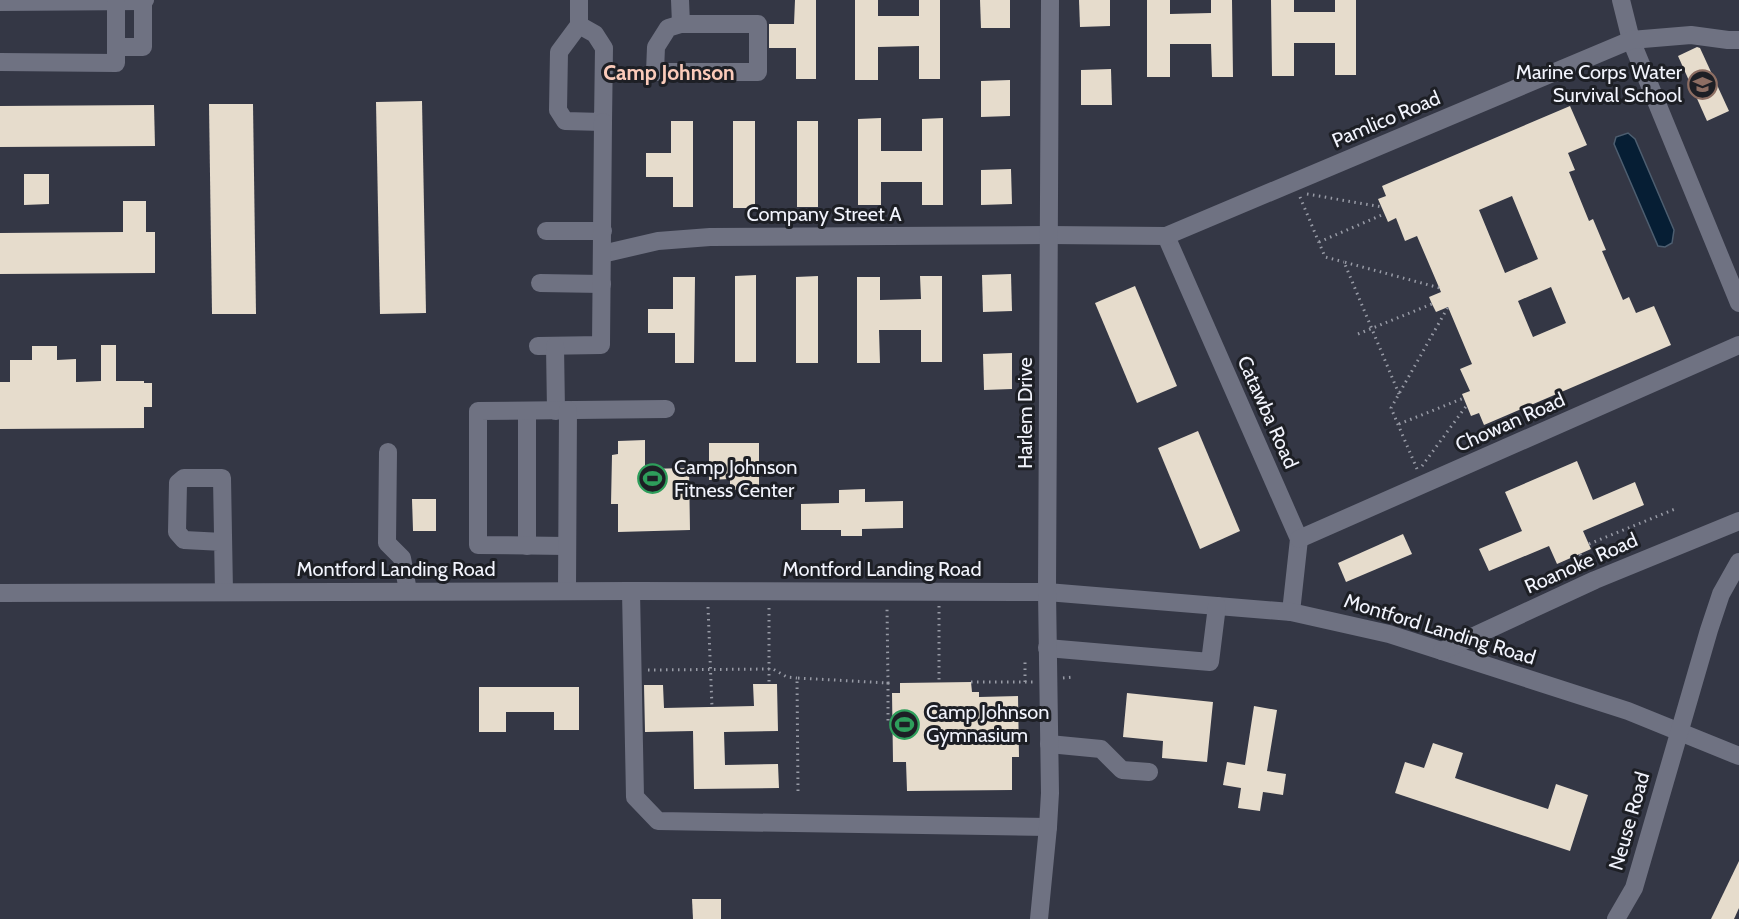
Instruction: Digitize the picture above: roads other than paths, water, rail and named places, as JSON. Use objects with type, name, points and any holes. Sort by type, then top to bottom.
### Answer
[{"type":"street","points":[[579,0],[579,25],[559,52],[558,110],[565,121],[603,122]]},
{"type":"street","points":[[680,0],[681,24]]},
{"type":"street","name":"Harlem Drive","points":[[1039,919],[1048,827],[1049,744],[1047,592],[1050,0]]},
{"type":"street","points":[[1621,0],[1631,40],[1739,303]]},
{"type":"street","points":[[0,2],[144,1],[143,47],[116,46]]},
{"type":"street","points":[[0,62],[116,63],[116,2]]},
{"type":"street","points":[[681,24],[758,24],[758,72],[655,72],[656,47],[668,28],[681,24]]},
{"type":"street","points":[[567,591],[562,410],[547,346],[602,345],[604,48],[595,34],[579,25]]},
{"type":"street","name":"Pamlico Road","points":[[1048,235],[1166,236],[1631,40],[1691,34],[1739,40]]},
{"type":"street","points":[[546,231],[603,231]]},
{"type":"street","name":"Company Street A","points":[[602,254],[658,241],[710,237],[1048,235]]},
{"type":"street","name":"Catawba Road","points":[[1166,236],[1299,539],[1291,612]]},
{"type":"street","points":[[540,283],[602,284]]},
{"type":"street","name":"Chowan Road","points":[[1299,539],[1739,345]]},
{"type":"street","points":[[567,546],[478,545],[478,411],[666,409]]},
{"type":"street","points":[[527,411],[527,546]]},
{"type":"street","points":[[388,452],[387,543],[402,558],[408,591]]},
{"type":"street","name":"Roanoke Road","points":[[1442,651],[1594,580],[1739,521]]},
{"type":"street","points":[[223,542],[224,592]]},
{"type":"street","name":"Neuse Road","points":[[1616,919],[1634,888],[1678,732],[1721,594],[1739,562]]},
{"type":"street","points":[[630,591],[635,797],[658,821],[1048,827]]},
{"type":"street","name":"Montford Landing Road","points":[[0,593],[1047,592],[1291,612],[1389,634],[1442,651],[1628,711],[1739,756]]},
{"type":"street","points":[[1047,648],[1210,662],[1217,606]]},
{"type":"street","points":[[1049,744],[1101,749],[1122,770],[1149,772]]},
{"type":"water","points":[[1628,133],[1635,139],[1674,230],[1672,243],[1665,247],[1658,246],[1614,144],[1616,137]]},
{"type":"place","name":"Marine Corps Water Survival School","points":[[1703,84]]},
{"type":"place","name":"Camp Johnson Fitness Center","points":[[653,479]]},
{"type":"place","name":"Camp Johnson Gymnasium","points":[[905,724]]},
{"type":"district","name":"Camp Johnson","points":[[669,73]]}]
